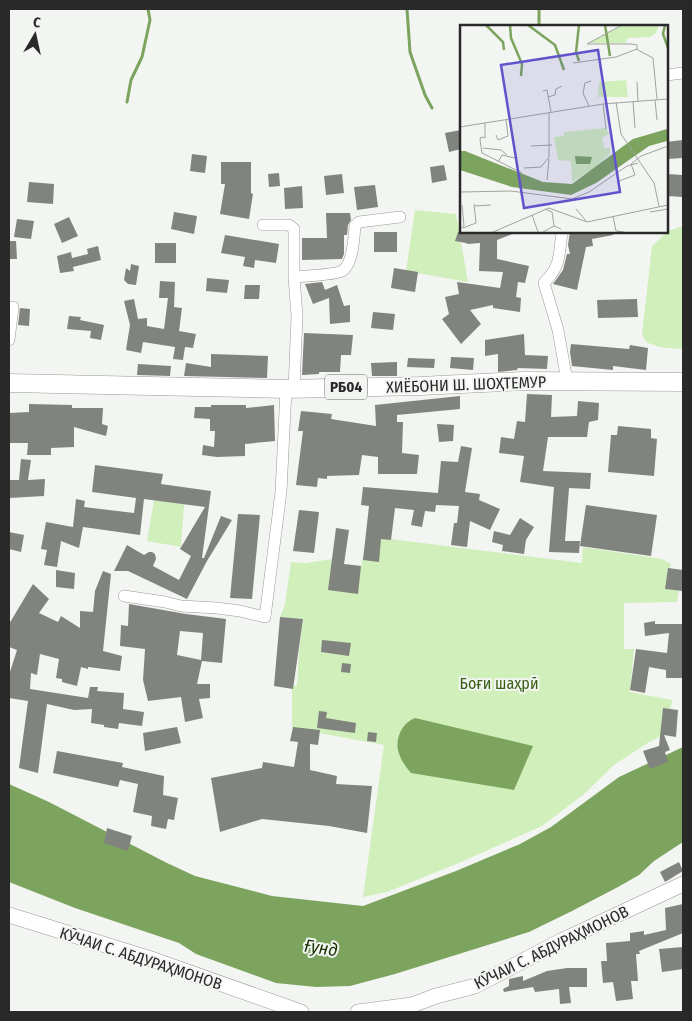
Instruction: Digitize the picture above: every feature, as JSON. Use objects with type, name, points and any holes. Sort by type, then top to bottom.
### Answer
[{"type":"main road","name":"ХИЁБОНИ Ш. ШОҲТЕМУР","points":[[9,383],[290,388],[420,386],[523,381],[683,382]]},
{"type":"street","points":[[667,75],[683,73]]},
{"type":"street","points":[[294,277],[342,272],[348,266],[354,241],[355,226],[360,222],[400,217]]},
{"type":"street","points":[[124,596],[180,606],[240,611],[265,617],[281,492],[296,316],[294,229],[289,225],[263,225]]},
{"type":"street","points":[[563,232],[560,238],[559,256],[554,272],[544,283],[558,330],[567,381]]},
{"type":"street","points":[[9,340],[13,307]]},
{"type":"street","name":"КӮЧАИ С. АБДУРАҲМОНОВ","points":[[358,1012],[412,1006],[436,996],[475,986],[561,941],[683,884]]},
{"type":"street","name":"КӮЧАИ С. АБДУРАҲМОНОВ","points":[[9,915],[154,960],[301,1012]]},
{"type":"green space","points":[[415,210],[456,214],[468,282],[406,271]]},
{"type":"green space","points":[[683,227],[683,349],[659,347],[646,342],[642,334],[652,246],[668,231]]},
{"type":"green space","points":[[154,500],[184,504],[181,547],[147,541]]},
{"type":"green space","name":"Боғи шаҳрӣ","points":[[367,536],[582,563],[583,547],[662,559],[671,564],[667,585],[679,587],[677,602],[624,603],[624,649],[634,649],[630,692],[672,700],[667,733],[649,742],[614,765],[584,794],[542,826],[387,892],[363,897],[384,745],[292,728],[292,686],[297,686],[303,619],[280,617],[285,605],[291,562],[306,563],[333,559],[332,563],[361,566]]},
{"type":"water","points":[[415,718],[533,746],[514,790],[411,773],[401,758],[397,745],[402,729],[410,720]]},
{"type":"water","name":"Ғунд","points":[[683,747],[683,842],[654,861],[639,875],[529,932],[395,974],[350,986],[316,987],[276,983],[196,954],[179,943],[75,908],[9,882],[9,784],[49,802],[195,876],[272,896],[363,906],[456,871],[520,844],[551,827],[619,777]]},
{"type":"building","points":[[460,130],[460,149],[449,152],[445,133]]},
{"type":"building","points":[[683,140],[683,158],[667,159],[667,142]]},
{"type":"building","points":[[192,154],[207,156],[205,173],[190,171]]},
{"type":"building","points":[[221,162],[251,162],[251,193],[253,194],[249,219],[220,214],[225,184],[221,184]]},
{"type":"building","points":[[444,165],[447,180],[432,183],[430,167]]},
{"type":"building","points":[[279,173],[280,186],[269,187],[268,174]]},
{"type":"building","points":[[342,174],[344,193],[326,195],[324,176]]},
{"type":"building","points":[[667,174],[683,175],[683,197],[667,196]]},
{"type":"building","points":[[29,182],[54,184],[53,204],[27,202]]},
{"type":"building","points":[[375,185],[378,207],[357,210],[354,187]]},
{"type":"building","points":[[302,186],[303,208],[285,209],[284,188]]},
{"type":"building","points":[[174,212],[197,216],[194,234],[171,229]]},
{"type":"building","points":[[326,213],[350,213],[351,220],[348,225],[347,235],[344,235],[344,254],[342,259],[302,260],[302,238],[327,238]]},
{"type":"building","points":[[69,217],[78,236],[62,243],[54,224]]},
{"type":"building","points":[[17,219],[34,221],[31,239],[14,237]]},
{"type":"building","points":[[374,232],[397,232],[397,252],[374,252]]},
{"type":"building","points":[[458,232],[517,232],[497,240],[497,259],[529,266],[525,283],[518,282],[516,297],[521,298],[520,312],[493,308],[493,305],[470,310],[481,324],[461,344],[442,319],[449,314],[445,297],[459,294],[457,282],[500,288],[503,272],[479,271],[480,243],[468,244],[455,241]]},
{"type":"building","points":[[570,232],[612,232],[613,235],[592,239],[593,246],[586,247],[577,290],[553,284],[563,270],[567,254],[570,254],[568,245]]},
{"type":"building","points":[[225,235],[279,244],[276,263],[255,260],[254,268],[243,266],[245,257],[221,253]]},
{"type":"building","points":[[9,241],[16,241],[17,259],[9,259]]},
{"type":"building","points":[[155,243],[176,243],[176,263],[155,263]]},
{"type":"building","points":[[98,246],[101,260],[73,267],[74,271],[60,273],[57,256],[71,252],[72,258],[88,254],[87,249]]},
{"type":"building","points":[[131,264],[139,266],[136,285],[128,284],[124,280],[126,268],[130,271]]},
{"type":"building","points":[[394,268],[418,272],[415,292],[391,288]]},
{"type":"building","points":[[207,278],[229,280],[227,293],[206,291]]},
{"type":"building","points":[[160,281],[175,282],[174,307],[182,308],[179,331],[196,334],[193,348],[185,347],[183,360],[173,359],[175,347],[143,342],[141,353],[126,350],[130,325],[124,301],[134,299],[138,319],[147,318],[147,326],[164,329],[168,298],[159,298]]},
{"type":"building","points":[[322,282],[325,290],[337,285],[344,306],[350,305],[350,322],[330,324],[329,298],[313,304],[305,284]]},
{"type":"building","points":[[245,285],[260,285],[259,299],[244,299]]},
{"type":"building","points":[[637,299],[638,317],[598,318],[597,300]]},
{"type":"building","points":[[20,308],[30,309],[29,326],[18,325]]},
{"type":"building","points":[[373,312],[395,314],[393,330],[371,328]]},
{"type":"building","points":[[69,316],[81,317],[80,320],[104,325],[101,340],[90,338],[91,331],[67,329]]},
{"type":"building","points":[[304,333],[353,335],[351,355],[341,355],[340,372],[319,372],[319,374],[302,375]]},
{"type":"building","points":[[524,334],[525,355],[548,356],[547,369],[518,368],[517,370],[498,372],[498,354],[485,356],[485,340]]},
{"type":"building","points":[[571,344],[629,349],[630,345],[648,348],[646,370],[613,366],[613,370],[572,366]]},
{"type":"building","points":[[211,354],[268,356],[267,378],[184,376],[186,363],[211,367]]},
{"type":"building","points":[[451,357],[474,358],[473,370],[450,368]]},
{"type":"building","points":[[408,358],[435,359],[434,368],[407,367]]},
{"type":"building","points":[[397,362],[397,376],[372,376],[371,363]]},
{"type":"building","points":[[138,364],[171,366],[170,376],[137,375]]},
{"type":"building","points":[[527,394],[552,395],[551,417],[577,416],[578,401],[599,403],[598,420],[589,422],[587,437],[548,437],[543,471],[591,473],[590,489],[569,488],[565,541],[580,541],[579,553],[549,552],[554,487],[520,482],[524,456],[499,453],[501,437],[514,439],[517,421],[525,422]]},
{"type":"building","points":[[460,396],[460,409],[397,415],[397,422],[403,422],[402,453],[419,455],[417,474],[378,474],[378,457],[362,455],[359,475],[327,476],[327,479],[318,478],[317,487],[296,485],[303,431],[298,431],[301,411],[332,414],[331,419],[376,426],[375,405]]},
{"type":"building","points":[[29,404],[72,405],[72,408],[103,408],[102,424],[108,426],[106,436],[74,427],[74,447],[51,448],[51,455],[27,455],[28,443],[9,443],[9,413],[29,412]]},
{"type":"building","points":[[211,405],[246,405],[246,408],[274,405],[275,441],[245,444],[245,456],[217,457],[202,455],[203,445],[214,447],[215,431],[210,431],[210,419],[194,418],[195,407],[211,407]]},
{"type":"building","points":[[437,424],[454,425],[453,441],[439,442]]},
{"type":"building","points":[[618,426],[651,429],[651,438],[657,439],[654,476],[608,472],[611,435],[617,435]]},
{"type":"building","points":[[461,446],[472,448],[465,492],[480,494],[479,500],[500,509],[490,530],[470,521],[467,547],[451,545],[459,506],[436,505],[435,512],[425,511],[422,527],[411,525],[414,510],[395,508],[391,540],[381,539],[379,562],[363,560],[369,506],[361,505],[363,487],[438,493],[441,461],[458,462]]},
{"type":"building","points":[[21,459],[31,460],[28,480],[45,479],[44,496],[9,498],[9,480],[19,480]]},
{"type":"building","points":[[95,465],[163,474],[161,484],[211,491],[202,558],[204,558],[221,516],[232,520],[187,599],[128,571],[114,571],[127,545],[144,555],[149,552],[155,554],[156,559],[153,566],[179,580],[191,556],[180,549],[205,507],[144,499],[140,535],[83,527],[79,548],[61,541],[57,567],[44,565],[47,550],[41,549],[46,522],[73,527],[76,499],[85,501],[84,507],[134,513],[136,498],[92,492]]},
{"type":"building","points":[[586,505],[657,515],[651,556],[580,546]]},
{"type":"building","points":[[299,510],[319,512],[314,553],[293,551]]},
{"type":"building","points":[[238,514],[260,515],[252,599],[230,598]]},
{"type":"building","points":[[520,518],[534,527],[526,540],[524,554],[502,551],[503,545],[492,542],[494,531],[510,535]]},
{"type":"building","points":[[336,528],[349,530],[344,564],[361,566],[358,594],[328,590]]},
{"type":"building","points":[[9,532],[24,535],[21,552],[9,549]]},
{"type":"building","points":[[668,568],[683,570],[683,591],[665,589]]},
{"type":"building","points":[[56,570],[75,573],[74,589],[56,587]]},
{"type":"building","points":[[103,571],[111,574],[103,651],[122,656],[120,671],[81,667],[77,686],[62,682],[62,679],[56,678],[59,659],[40,654],[37,675],[31,673],[30,689],[88,698],[90,687],[98,687],[97,691],[124,693],[123,709],[144,712],[142,726],[119,723],[118,729],[104,727],[104,725],[91,723],[92,709],[74,710],[47,704],[38,773],[19,768],[28,701],[9,698],[9,675],[17,650],[9,647],[9,624],[33,584],[49,599],[39,613],[58,622],[61,616],[80,628],[80,611],[93,612],[95,591]]},
{"type":"building","points":[[129,604],[226,619],[222,663],[202,661],[197,684],[210,684],[210,698],[199,699],[203,718],[185,722],[181,697],[148,701],[143,680],[145,649],[120,646],[121,625],[128,626]],"holes":[[[180,631],[203,633],[201,660],[177,655]]]},
{"type":"building","points":[[280,617],[303,619],[293,689],[274,686]]},
{"type":"building","points":[[655,621],[655,624],[683,624],[683,678],[666,678],[666,670],[649,667],[645,693],[630,690],[636,649],[667,653],[669,633],[645,636],[644,623]]},
{"type":"building","points":[[322,640],[351,643],[349,656],[321,652]]},
{"type":"building","points":[[342,663],[351,664],[350,673],[341,672]]},
{"type":"building","points":[[663,708],[678,710],[676,737],[664,735],[670,750],[665,752],[668,762],[650,769],[643,751],[659,746]]},
{"type":"building","points":[[319,711],[327,712],[326,718],[356,723],[355,733],[317,728]]},
{"type":"building","points":[[177,727],[181,743],[145,751],[143,733]]},
{"type":"building","points":[[293,727],[320,730],[318,745],[310,744],[310,770],[337,776],[336,784],[372,786],[367,833],[329,826],[262,819],[220,832],[211,778],[262,768],[263,762],[294,767],[298,742],[290,741]]},
{"type":"building","points":[[368,732],[377,733],[376,742],[367,741]]},
{"type":"building","points":[[57,751],[123,763],[122,767],[164,776],[163,795],[178,798],[174,820],[168,819],[166,829],[151,826],[152,816],[133,812],[138,784],[120,780],[118,787],[53,773]]},
{"type":"building","points":[[107,828],[132,836],[128,851],[104,843]]},
{"type":"building","points":[[679,862],[683,871],[665,882],[660,872]]},
{"type":"building","points":[[683,904],[683,933],[639,951],[640,954],[636,954],[638,981],[631,981],[633,999],[616,1001],[613,982],[603,983],[601,961],[607,961],[606,943],[630,941],[630,933],[644,931],[644,935],[666,930],[665,908]]},
{"type":"building","points":[[683,947],[683,969],[662,972],[659,949]]},
{"type":"building","points":[[587,968],[587,987],[569,987],[571,1003],[560,1004],[559,989],[535,992],[533,987],[504,992],[503,989],[509,986],[509,979],[523,976],[523,981],[547,971]]},
{"type":"waterway","points":[[127,102],[131,80],[142,57],[150,20],[148,9]]},
{"type":"waterway","points":[[407,9],[410,52],[425,95],[432,108]]},
{"type":"waterway","points":[[539,9],[539,25]]}]
